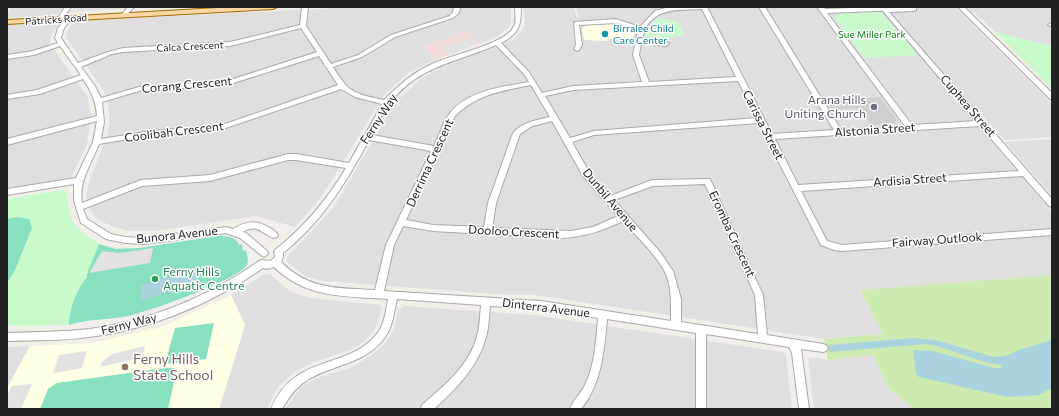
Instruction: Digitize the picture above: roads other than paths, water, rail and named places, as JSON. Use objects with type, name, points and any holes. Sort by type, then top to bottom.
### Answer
[{"type":"main road","name":"Patricks Road","points":[[7,22],[225,8],[273,7]]},
{"type":"street","points":[[61,18],[68,7]]},
{"type":"street","points":[[125,14],[131,7]]},
{"type":"street","points":[[305,7],[303,26],[342,86],[356,96],[386,103]]},
{"type":"street","points":[[330,66],[360,56],[393,36],[451,17],[456,13],[457,7]]},
{"type":"street","name":"Ferny Way","points":[[278,252],[296,238],[329,200],[386,103],[409,80],[424,70],[440,62],[496,42],[510,35],[518,23],[518,7]]},
{"type":"street","points":[[646,84],[636,55],[641,29],[657,12],[670,9],[703,7]]},
{"type":"street","name":"Carissa Street","points":[[703,7],[824,242]]},
{"type":"street","points":[[762,7],[839,132]]},
{"type":"street","points":[[961,7],[1052,97]]},
{"type":"street","points":[[822,9],[914,9]]},
{"type":"street","points":[[822,9],[910,127]]},
{"type":"street","name":"Cuphea Street","points":[[884,9],[1052,204]]},
{"type":"street","points":[[7,57],[34,53],[61,44],[58,34],[69,18]]},
{"type":"street","points":[[578,49],[579,45],[576,23],[616,21],[641,29]]},
{"type":"street","name":"Calca Crescent","points":[[77,66],[110,53],[123,50],[230,44],[303,26]]},
{"type":"street","points":[[638,41],[666,44]]},
{"type":"street","name":"Dunbil Avenue","points":[[496,42],[527,73],[586,174],[657,254],[670,274],[676,299],[676,326]]},
{"type":"street","name":"Bunora Avenue","points":[[61,44],[94,90],[98,101],[100,129],[96,142],[78,181],[77,197],[84,221],[109,237],[125,240],[144,241],[217,230],[235,232],[243,235],[264,253]]},
{"type":"street","name":"Corang Crescent","points":[[98,101],[139,89],[232,82],[321,53]]},
{"type":"street","points":[[7,97],[32,95],[45,92],[84,76]]},
{"type":"street","points":[[541,95],[573,88],[739,79]]},
{"type":"street","name":"Derrima Crescent","points":[[378,295],[390,245],[452,115],[460,106],[478,96],[533,83]]},
{"type":"street","name":"Coolibah Crescent","points":[[96,142],[151,133],[223,127],[342,86]]},
{"type":"street","points":[[7,142],[100,118]]},
{"type":"street","points":[[488,230],[492,203],[517,133],[521,128],[554,118]]},
{"type":"street","points":[[568,141],[594,133],[761,120]]},
{"type":"street","name":"Alstonia Street","points":[[769,137],[982,122]]},
{"type":"street","points":[[366,137],[436,149]]},
{"type":"street","points":[[79,207],[141,183],[210,178],[288,157],[350,166]]},
{"type":"street","name":"Ardisia Street","points":[[796,188],[1025,173]]},
{"type":"street","points":[[7,192],[78,181]]},
{"type":"street","name":"Eromba Crescent","points":[[609,199],[652,183],[707,181],[759,295],[763,339]]},
{"type":"street","name":"Dooloo Crescent","points":[[402,222],[433,228],[561,235],[581,234],[596,231],[624,217]]},
{"type":"street","name":"Bunora Avenue","points":[[235,232],[245,225],[255,224],[263,227],[274,235]]},
{"type":"street","name":"Fairway Outlook","points":[[824,242],[834,247],[842,248],[1052,232]]},
{"type":"street","points":[[262,264],[260,259],[264,253],[272,250],[278,252],[279,257],[276,263]]},
{"type":"street","name":"Ferny Way","points":[[7,337],[78,334],[111,330],[145,321],[175,311],[218,292],[262,264],[268,266],[276,263]]},
{"type":"street","name":"Dinterra Avenue","points":[[276,263],[287,275],[306,286],[329,291],[541,305],[823,348]]},
{"type":"street","points":[[276,409],[290,388],[306,375],[353,357],[372,346],[382,333],[393,296]]},
{"type":"street","points":[[426,409],[461,376],[475,355],[482,335],[486,302]]},
{"type":"street","points":[[575,409],[581,403],[596,374],[603,315]]},
{"type":"street","points":[[701,330],[701,409]]},
{"type":"street","points":[[792,344],[796,348],[804,409]]},
{"type":"water","points":[[196,267],[198,282],[141,301],[141,285]]},
{"type":"water","points":[[913,338],[935,340],[994,357],[1006,356],[1019,350],[1052,340],[1052,388],[1039,395],[1007,397],[919,377],[916,374],[913,350],[933,351],[994,368],[1000,368],[1002,365],[993,364],[927,344],[829,352],[829,345]]},
{"type":"place","name":"Birralee Child Care Center","points":[[605,34]]},
{"type":"place","name":"Arana Hills Uniting Church","points":[[874,107]]},
{"type":"place","name":"Ferny Hills Aquatic Centre","points":[[155,279]]},
{"type":"place","name":"Ferny Hills State School","points":[[125,367]]},
{"type":"park label","name":"Sue Miller Park","points":[[872,34]]}]
